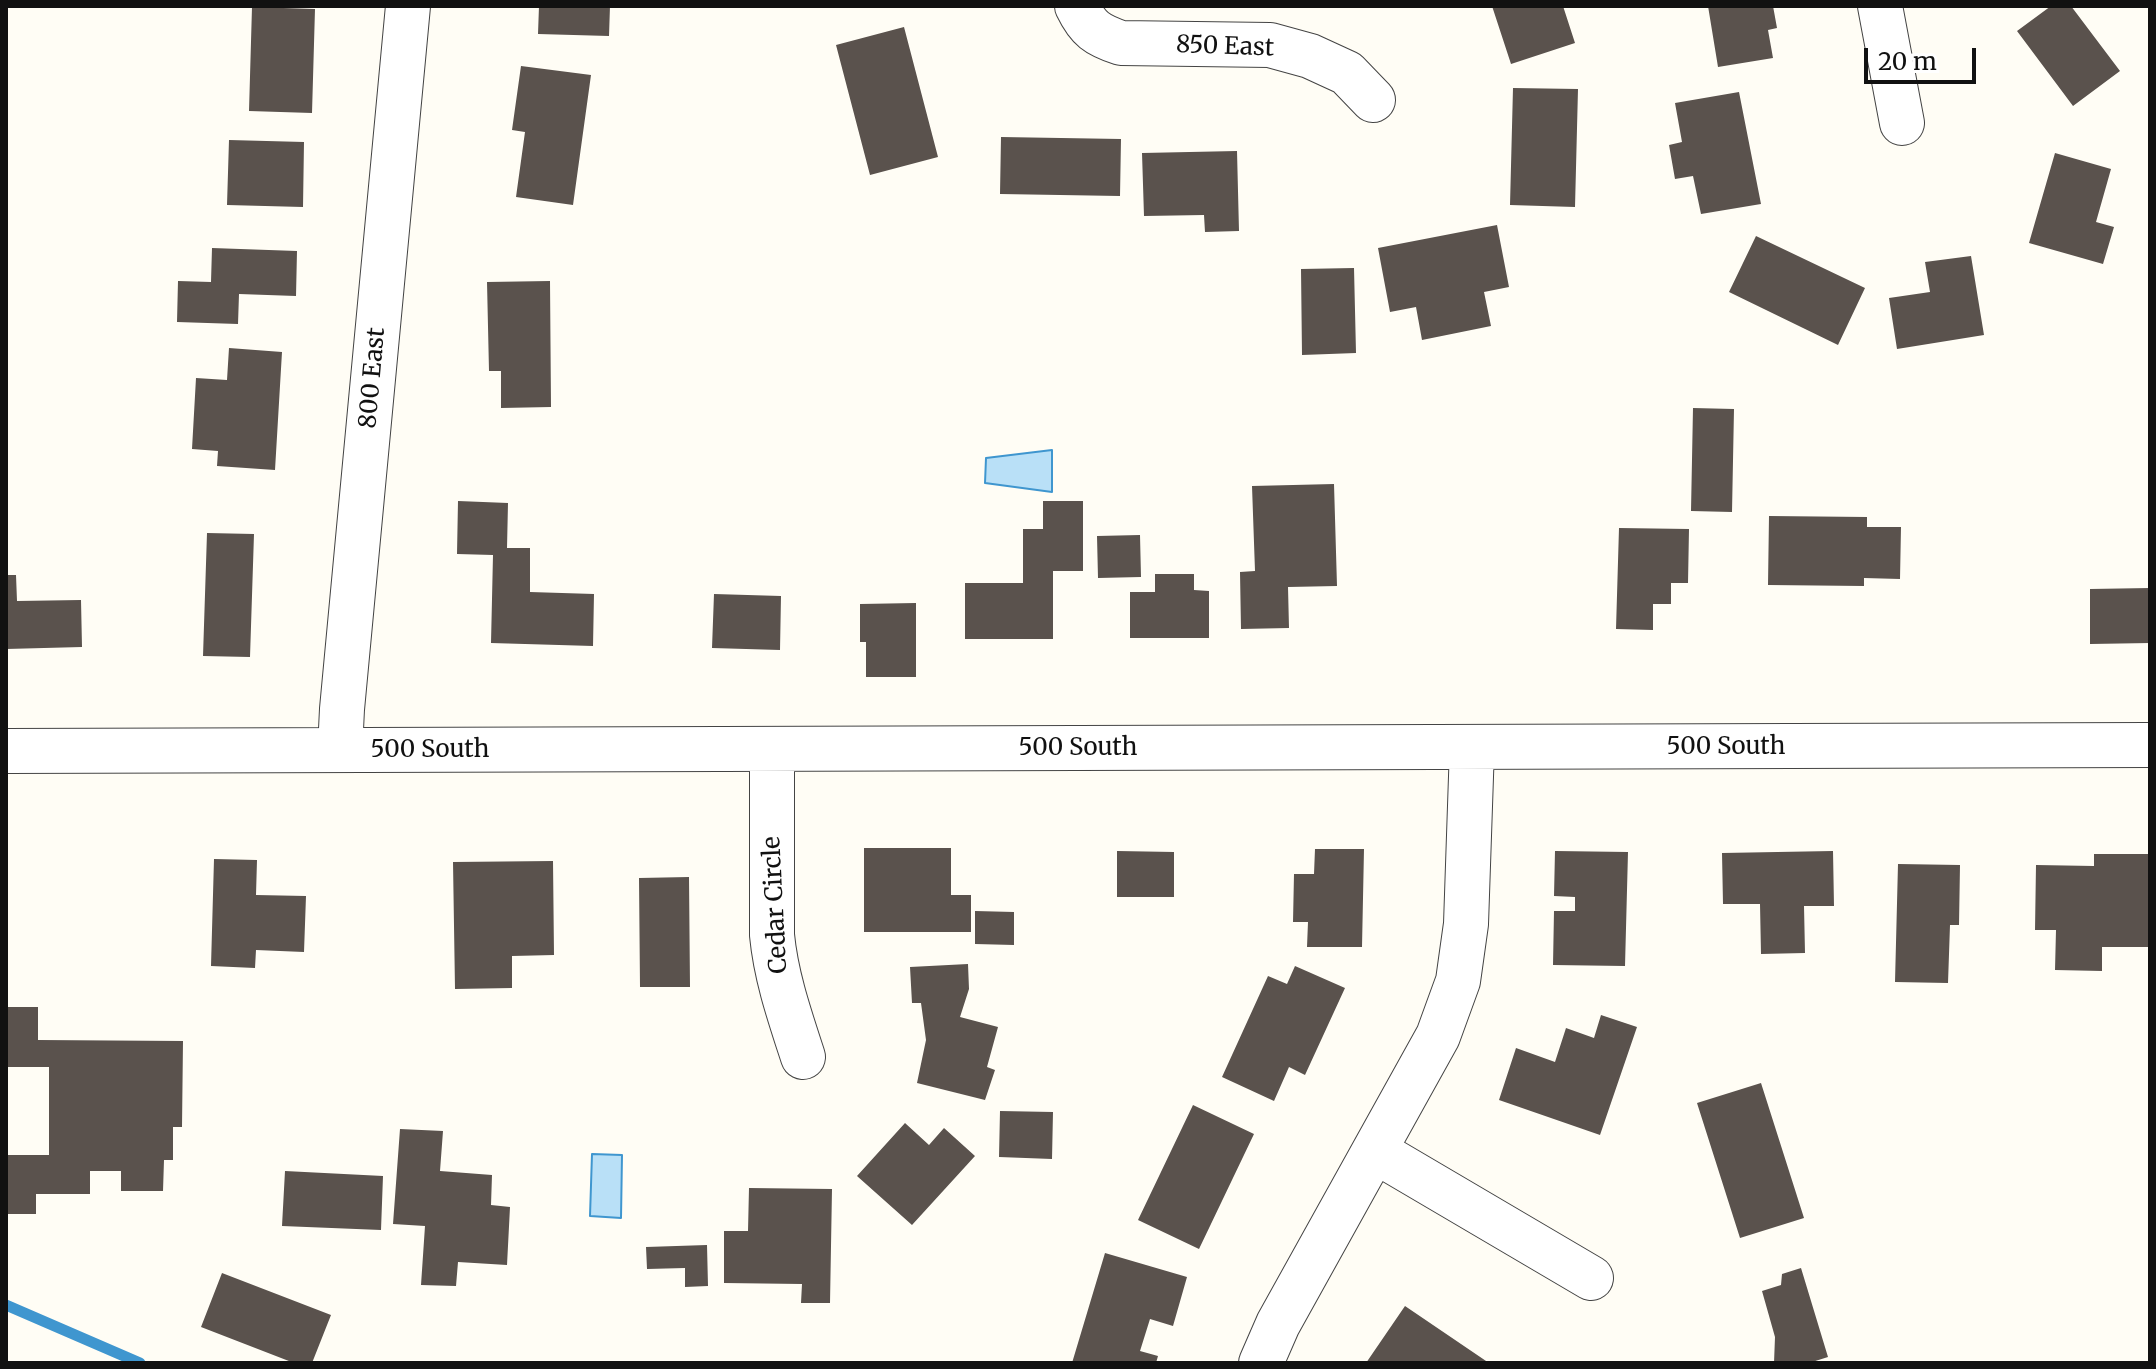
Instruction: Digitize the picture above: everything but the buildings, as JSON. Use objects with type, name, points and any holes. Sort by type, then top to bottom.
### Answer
[{"type":"street","name":"800 East","points":[[340,750],[408,6]]},
{"type":"street","name":"850 East","points":[[1077,6],[1084,22],[1100,36],[1121,43],[1270,45],[1310,56],[1347,73],[1373,100]]},
{"type":"street","points":[[1880,6],[1902,123]]},
{"type":"street","name":"500 South","points":[[6,751],[2150,745]]},
{"type":"street","points":[[1261,1363],[1278,1324],[1438,1036],[1458,981],[1466,924],[1472,747]]},
{"type":"street","name":"Cedar Circle","points":[[772,749],[774,958],[803,1057]]},
{"type":"street","points":[[1375,1151],[1591,1278]]},
{"type":"water","points":[[1052,450],[1052,492],[985,483],[986,458]]},
{"type":"water","points":[[592,1154],[622,1155],[621,1218],[590,1216]]},
{"type":"waterway","points":[[6,1305],[140,1363]]}]
